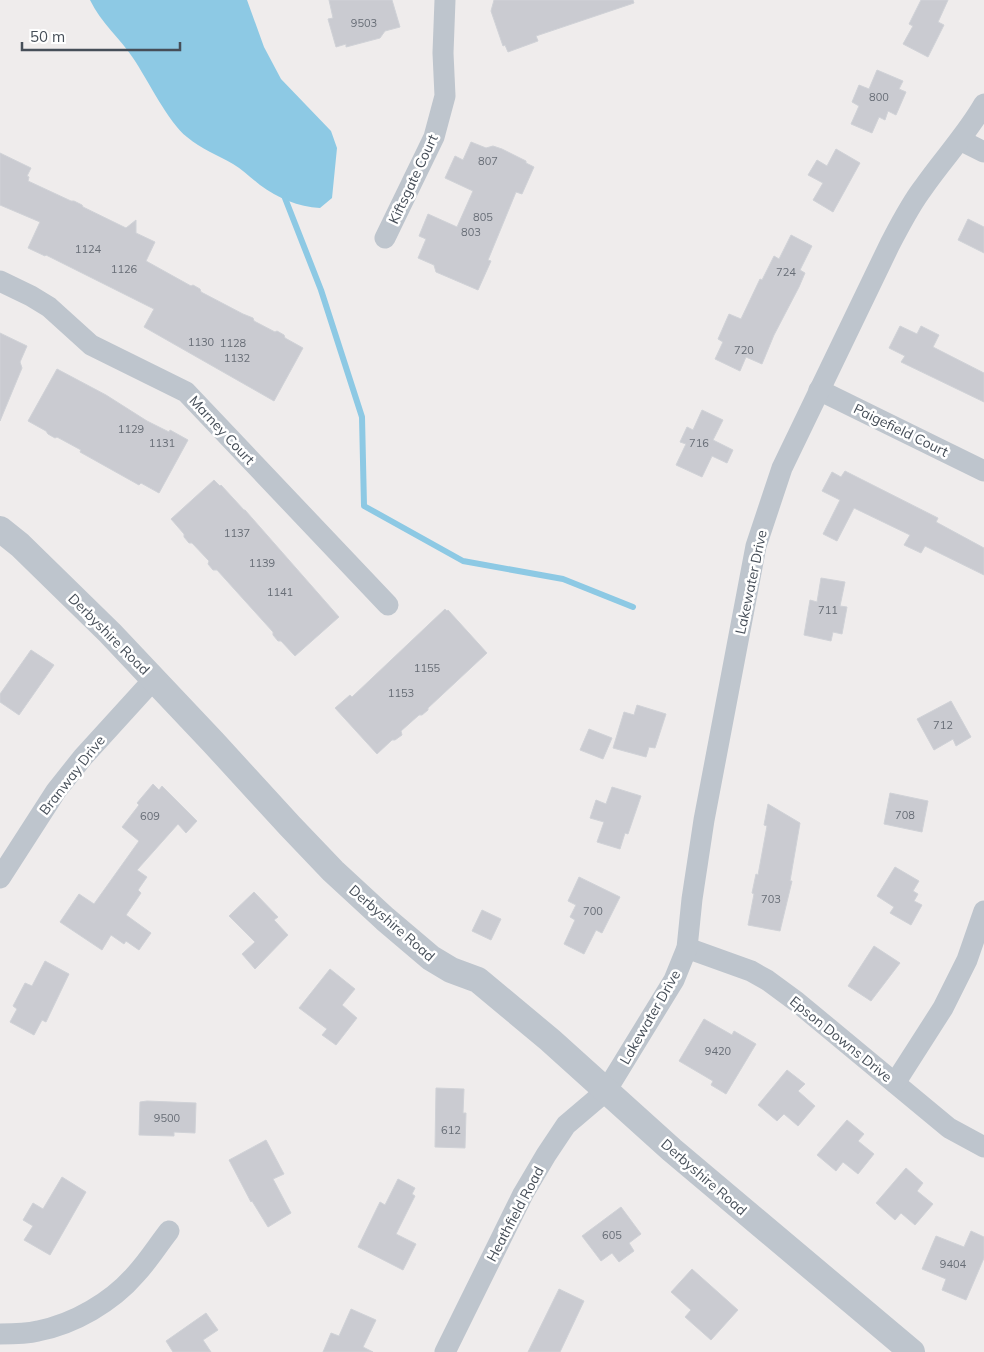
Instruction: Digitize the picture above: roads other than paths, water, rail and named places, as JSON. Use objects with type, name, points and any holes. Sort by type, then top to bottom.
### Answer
[{"type":"street","name":"Kiftsgate Court","points":[[385,238],[434,137],[443,105],[445,96],[443,53],[445,0]]},
{"type":"street","name":"Lakewater Drive","points":[[606,1091],[674,980],[687,948],[704,820],[756,546],[782,468],[890,244],[922,188],[960,140],[984,104]]},
{"type":"street","points":[[960,140],[984,152]]},
{"type":"street","name":"Marney Court","points":[[0,281],[32,296],[49,307],[91,345],[186,392],[388,605]]},
{"type":"street","name":"Paigefield Court","points":[[819,390],[984,471]]},
{"type":"street","name":"Derbyshire Road","points":[[0,529],[103,626],[333,871],[384,920],[431,958],[451,970],[478,980],[550,1040],[687,1163],[912,1352]]},
{"type":"street","name":"Branway Drive","points":[[0,878],[56,791],[83,757],[154,679]]},
{"type":"street","points":[[895,1083],[943,1008],[967,960],[984,912]]},
{"type":"street","name":"Epson Downs Drive","points":[[687,948],[751,971],[767,980],[949,1128],[984,1147]]},
{"type":"street","name":"Heathfield Road","points":[[445,1352],[522,1194],[546,1155],[566,1125],[606,1091]]},
{"type":"street","points":[[0,1334],[25,1334],[40,1331],[66,1322],[96,1307],[136,1275],[169,1231]]},
{"type":"water","points":[[90,0],[247,0],[264,47],[281,79],[331,131],[337,148],[332,198],[320,208],[288,201],[267,190],[237,166],[187,137],[158,100],[133,58],[94,8]]},
{"type":"waterway","points":[[283,193],[321,290],[362,417],[364,506],[463,561],[563,579],[633,607]]}]
